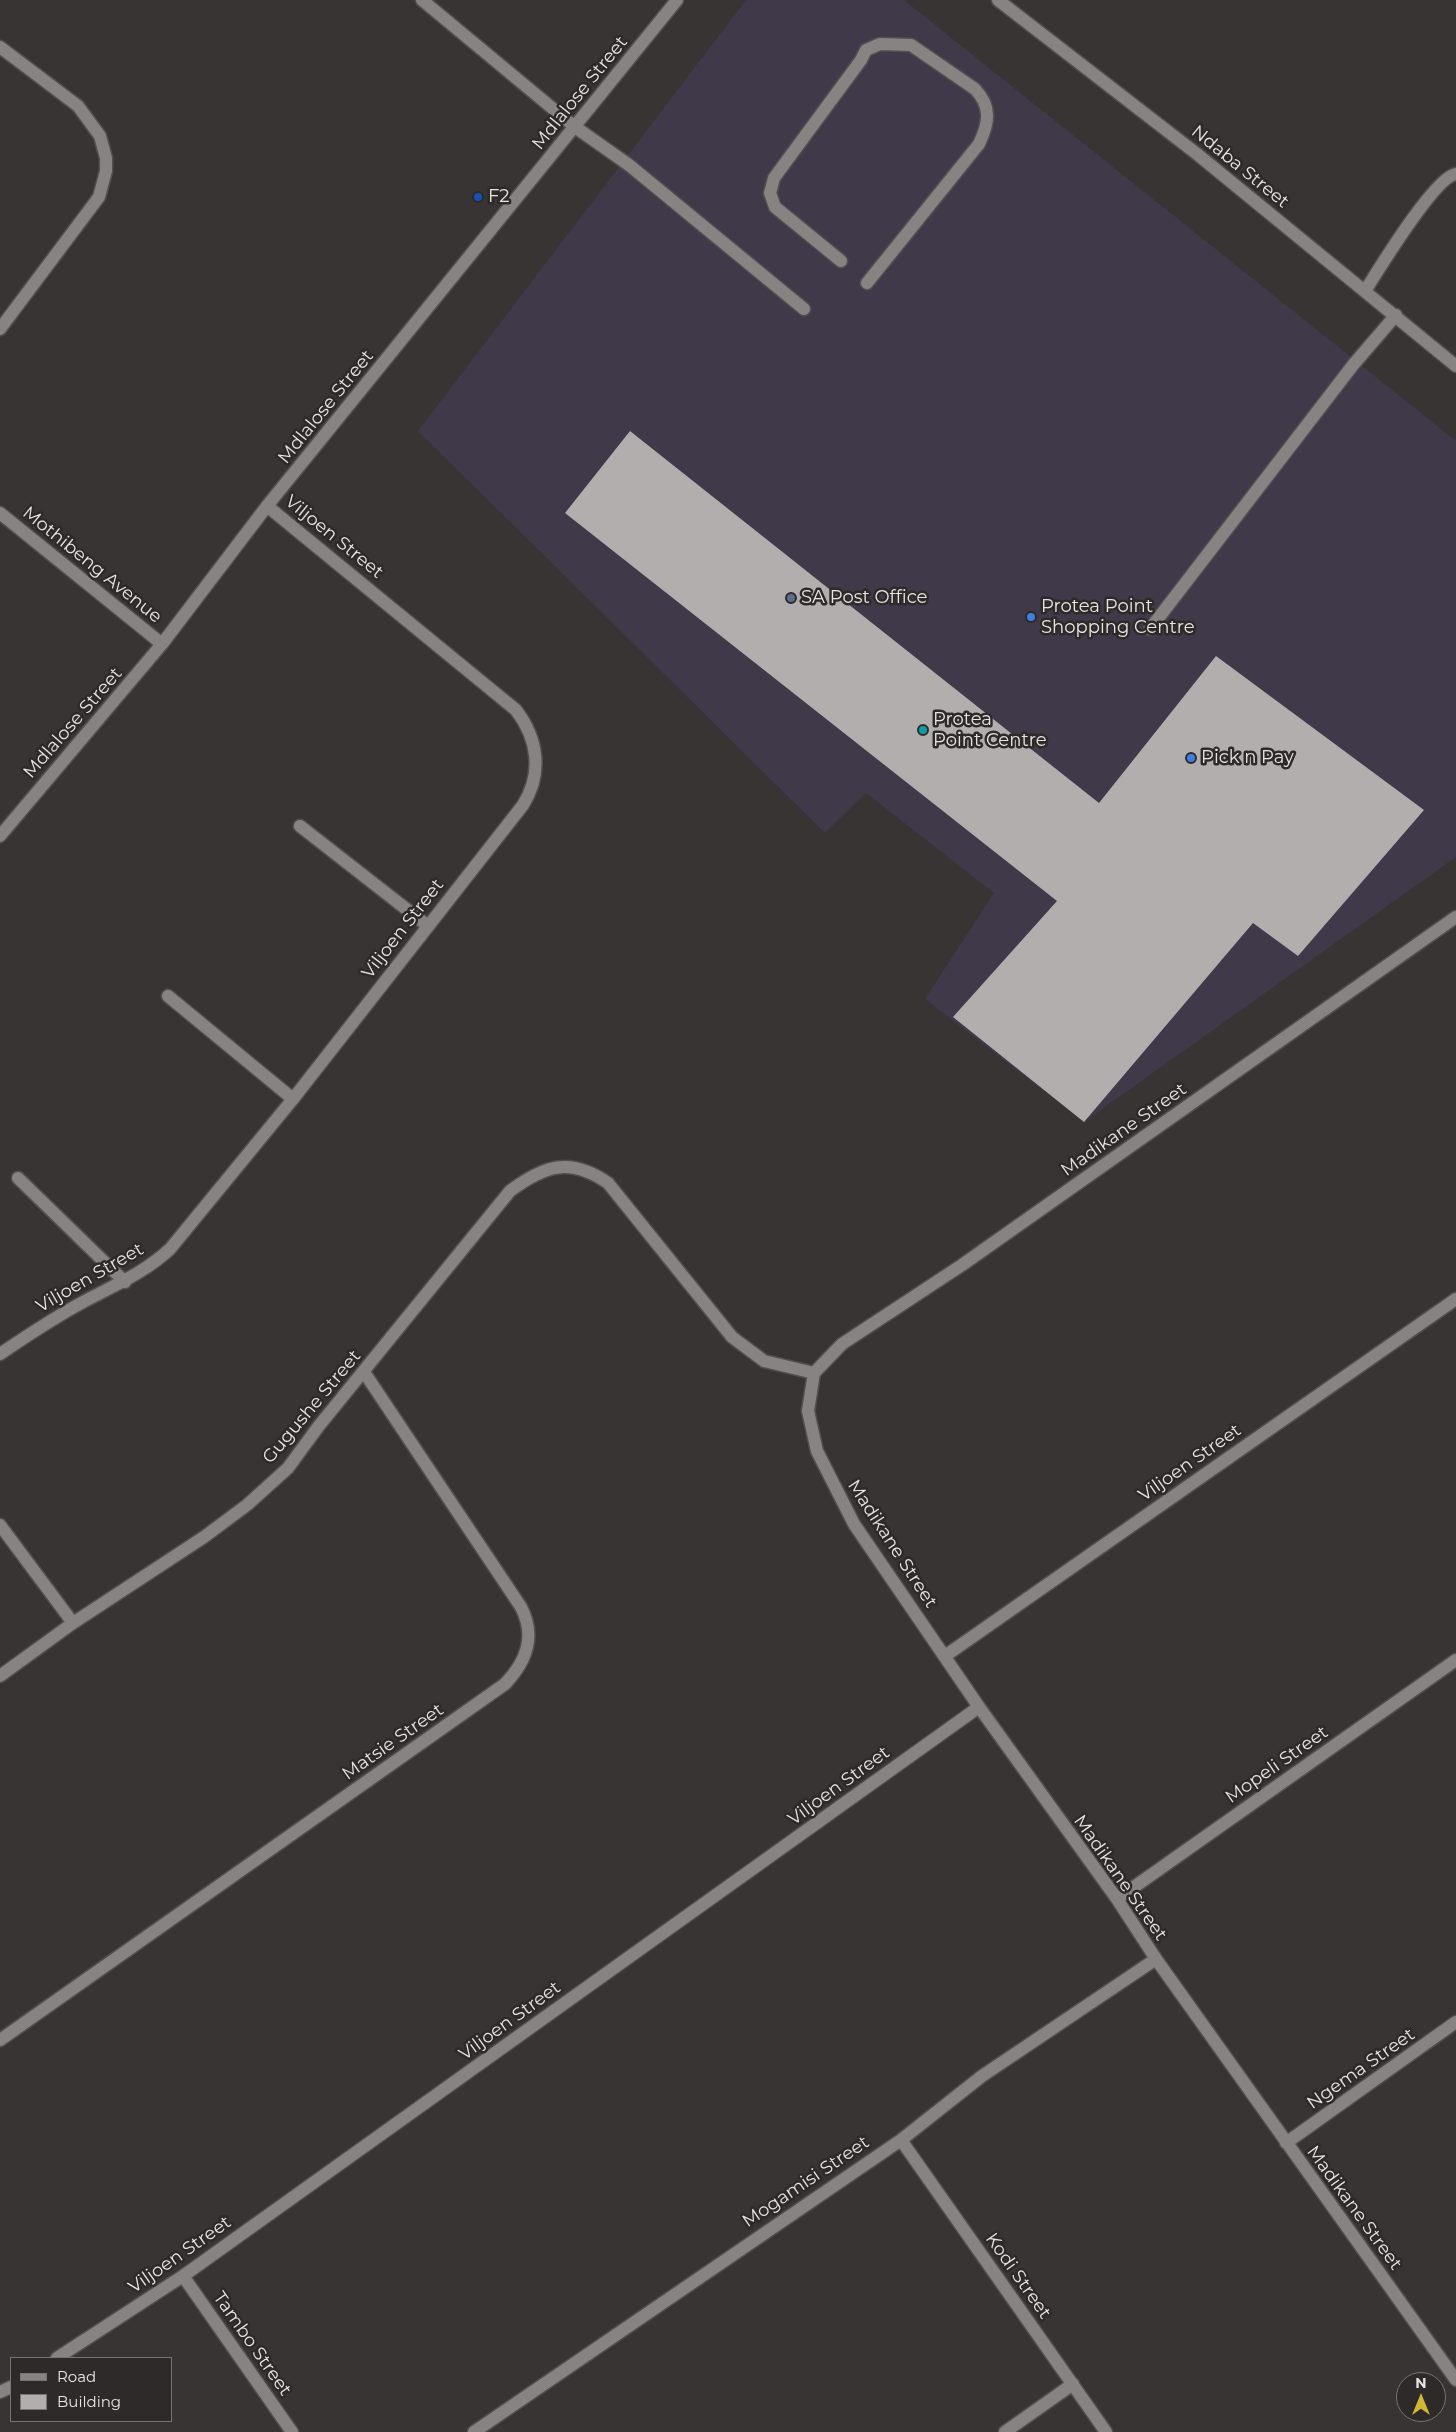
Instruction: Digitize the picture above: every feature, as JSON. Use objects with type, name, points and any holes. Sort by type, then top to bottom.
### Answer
[{"type":"street","points":[[422,0],[575,127],[629,166],[804,310]]},
{"type":"street","name":"Mdlalose Street","points":[[0,836],[162,644],[267,506],[678,0]]},
{"type":"street","name":"Ndaba Street","points":[[998,0],[1197,154],[1456,366]]},
{"type":"street","points":[[841,261],[775,206],[770,193],[774,178],[861,60],[866,50],[880,44],[911,45],[975,89],[983,98],[989,113],[986,128],[979,144],[866,283]]},
{"type":"street","points":[[0,47],[78,106],[100,136],[106,158],[104,178],[99,197],[0,329]]},
{"type":"street","points":[[1365,291],[1432,193],[1451,175],[1456,174]]},
{"type":"street","points":[[1150,629],[1353,365],[1396,315]]},
{"type":"street","name":"Viljoen Street","points":[[0,1354],[46,1322],[125,1282],[155,1263],[170,1249],[293,1099],[529,796],[535,779],[536,758],[533,738],[523,720],[510,704],[267,506]]},
{"type":"street","name":"Mothibeng Avenue","points":[[0,513],[162,644]]},
{"type":"street","points":[[300,826],[428,926]]},
{"type":"street","name":"Madikane Street","points":[[1456,917],[962,1265],[842,1344],[814,1373],[808,1411],[817,1451],[854,1524],[979,1707],[1117,1899],[1156,1959],[1286,2144],[1456,2380]]},
{"type":"street","points":[[168,996],[293,1099]]},
{"type":"street","name":"Gugushe Street","points":[[0,1676],[73,1623],[204,1537],[247,1505],[288,1468],[318,1426],[510,1191],[541,1170],[554,1167],[568,1168],[597,1176],[617,1192],[732,1337],[764,1361],[814,1373]]},
{"type":"street","points":[[18,1178],[125,1282]]},
{"type":"street","name":"Viljoen Street","points":[[945,1656],[1456,1299]]},
{"type":"street","name":"Matsie Street","points":[[0,2040],[505,1684],[526,1655],[530,1634],[524,1612],[364,1372]]},
{"type":"street","points":[[0,1526],[73,1623]]},
{"type":"street","name":"Mopeli Street","points":[[1117,1899],[1456,1660]]},
{"type":"street","name":"Viljoen Street","points":[[60,2357],[183,2276],[979,1707]]},
{"type":"street","name":"Mogamisi Street","points":[[474,2432],[901,2140],[982,2076],[1156,1959]]},
{"type":"street","name":"Ngema Street","points":[[1286,2144],[1456,2022]]},
{"type":"street","name":"Kodi Street","points":[[901,2140],[1106,2432]]},
{"type":"street","name":"Tambo Street","points":[[183,2276],[292,2432]]},
{"type":"street","points":[[1005,2432],[1073,2384]]},
{"type":"shaded area","name":"Protea Point Shopping Centre","points":[[746,0],[904,0],[1456,441],[1456,857],[1084,1122],[925,999],[994,893],[866,793],[825,833],[418,431]]},
{"type":"building","name":"Protea Point Centre","points":[[630,431],[1099,803],[1216,656],[1424,810],[1298,956],[1253,923],[1084,1122],[953,1017],[1057,901],[565,513]]},
{"type":"place","name":"F2","points":[[478,197]]},
{"type":"place","name":"SA Post Office","points":[[791,598]]},
{"type":"place","name":"Protea Point Shopping Centre","points":[[1031,617]]},
{"type":"place","name":"Protea Point Centre","points":[[923,730]]},
{"type":"place","name":"Pick n Pay","points":[[1191,758]]}]
